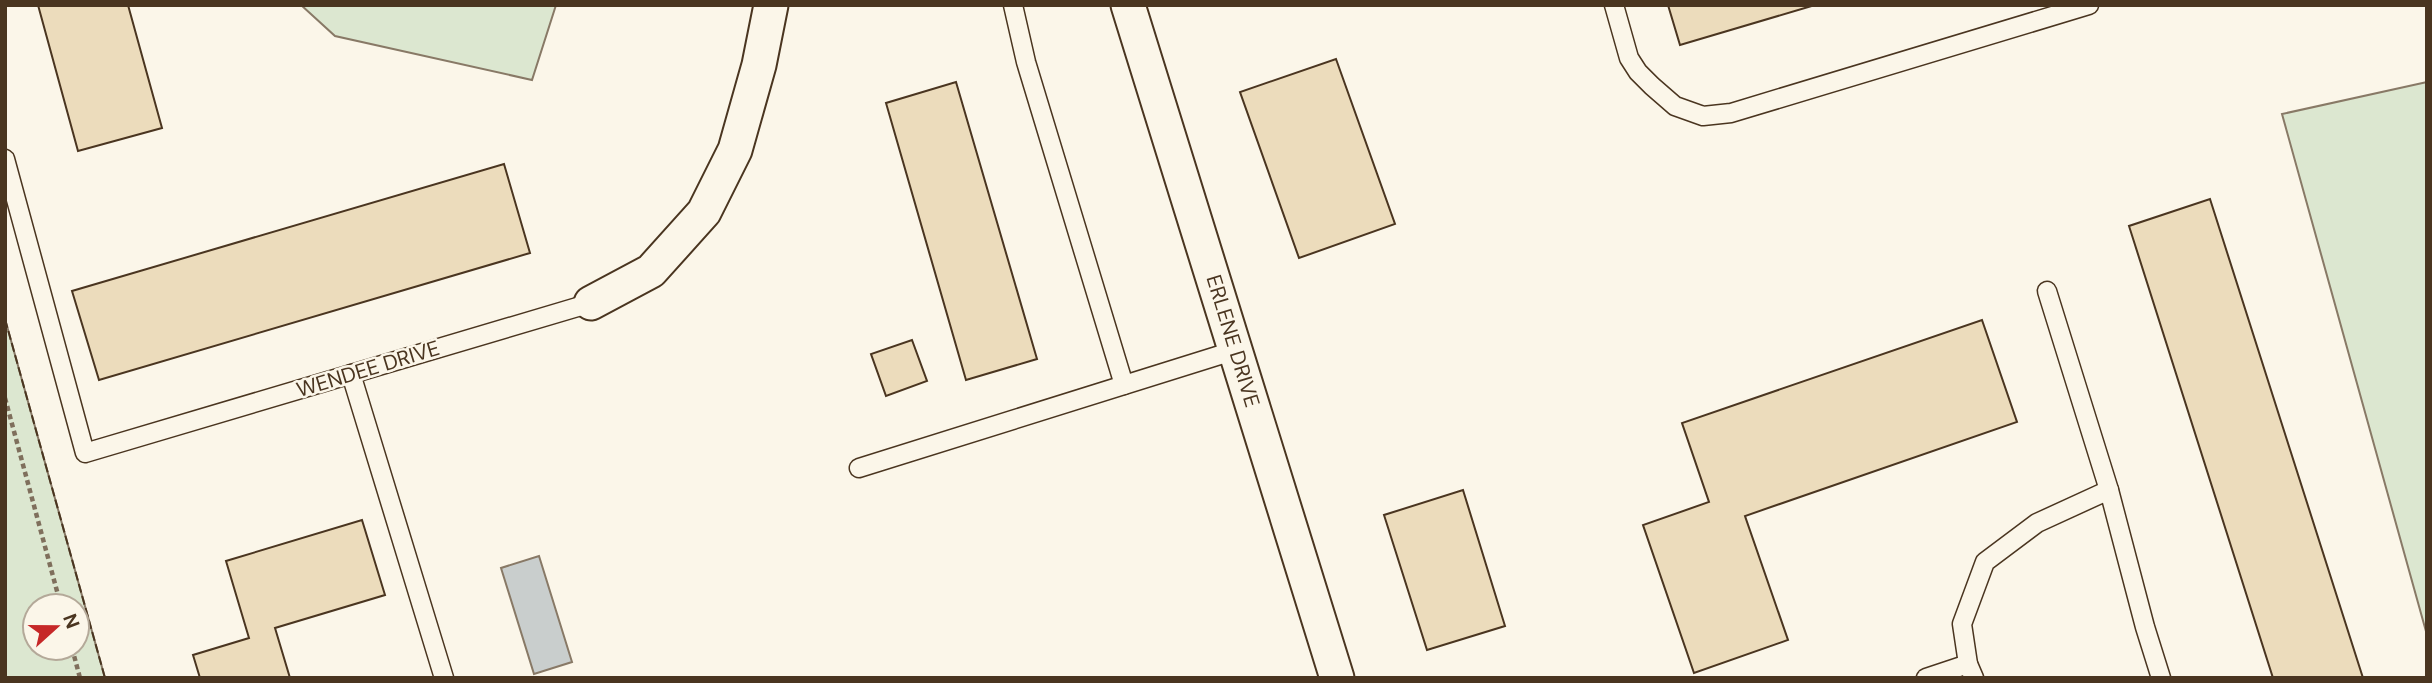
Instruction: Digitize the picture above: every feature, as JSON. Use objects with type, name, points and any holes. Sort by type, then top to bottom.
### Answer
[{"type":"street","name":"WENDEE DRIVE","points":[[591,303],[651,271],[704,212],[735,150],[759,65],[771,5]]},
{"type":"street","name":"ERLENE DRIVE","points":[[1128,5],[1337,678]]},
{"type":"lane","points":[[1013,5],[1026,62],[1124,385]]},
{"type":"lane","points":[[1614,5],[1629,58],[1638,72],[1675,107],[1703,116],[1731,113],[2089,5]]},
{"type":"lane","name":"WENDEE DRIVE","points":[[5,159],[85,453],[591,303]]},
{"type":"lane","points":[[2047,291],[2109,490],[2161,678]]},
{"type":"lane","points":[[859,468],[1236,350]]},
{"type":"lane","points":[[351,374],[444,678]]},
{"type":"lane","points":[[1926,678],[1971,671],[1962,624],[1985,562],[2037,523],[2109,490]]},
{"type":"path","points":[[5,398],[57,592]]},
{"type":"green space","points":[[301,5],[556,5],[532,80],[335,36]]},
{"type":"green space","points":[[2427,82],[2427,635],[2282,114]]},
{"type":"green space","points":[[5,319],[81,592],[21,592],[21,662],[91,662],[91,628],[105,678],[5,678]]},
{"type":"shaded area","points":[[539,556],[572,662],[534,674],[501,568]]},
{"type":"building","points":[[38,5],[128,5],[162,128],[78,151]]},
{"type":"building","points":[[1668,5],[1815,5],[1680,45]]},
{"type":"building","points":[[1336,59],[1395,224],[1299,258],[1240,92]]},
{"type":"building","points":[[956,82],[1037,359],[966,380],[886,103]]},
{"type":"building","points":[[504,164],[530,253],[99,380],[72,291]]},
{"type":"building","points":[[2210,199],[2363,678],[2273,678],[2129,226]]},
{"type":"building","points":[[1982,320],[2017,422],[1745,516],[1788,640],[1694,673],[1643,525],[1709,502],[1682,423]]},
{"type":"building","points":[[912,340],[927,381],[886,396],[871,354]]},
{"type":"building","points":[[1463,490],[1505,626],[1427,650],[1384,515]]},
{"type":"building","points":[[362,520],[385,595],[275,628],[290,678],[200,678],[193,655],[249,638],[226,561]]},
{"type":"fence","points":[[5,319],[105,678]]}]
